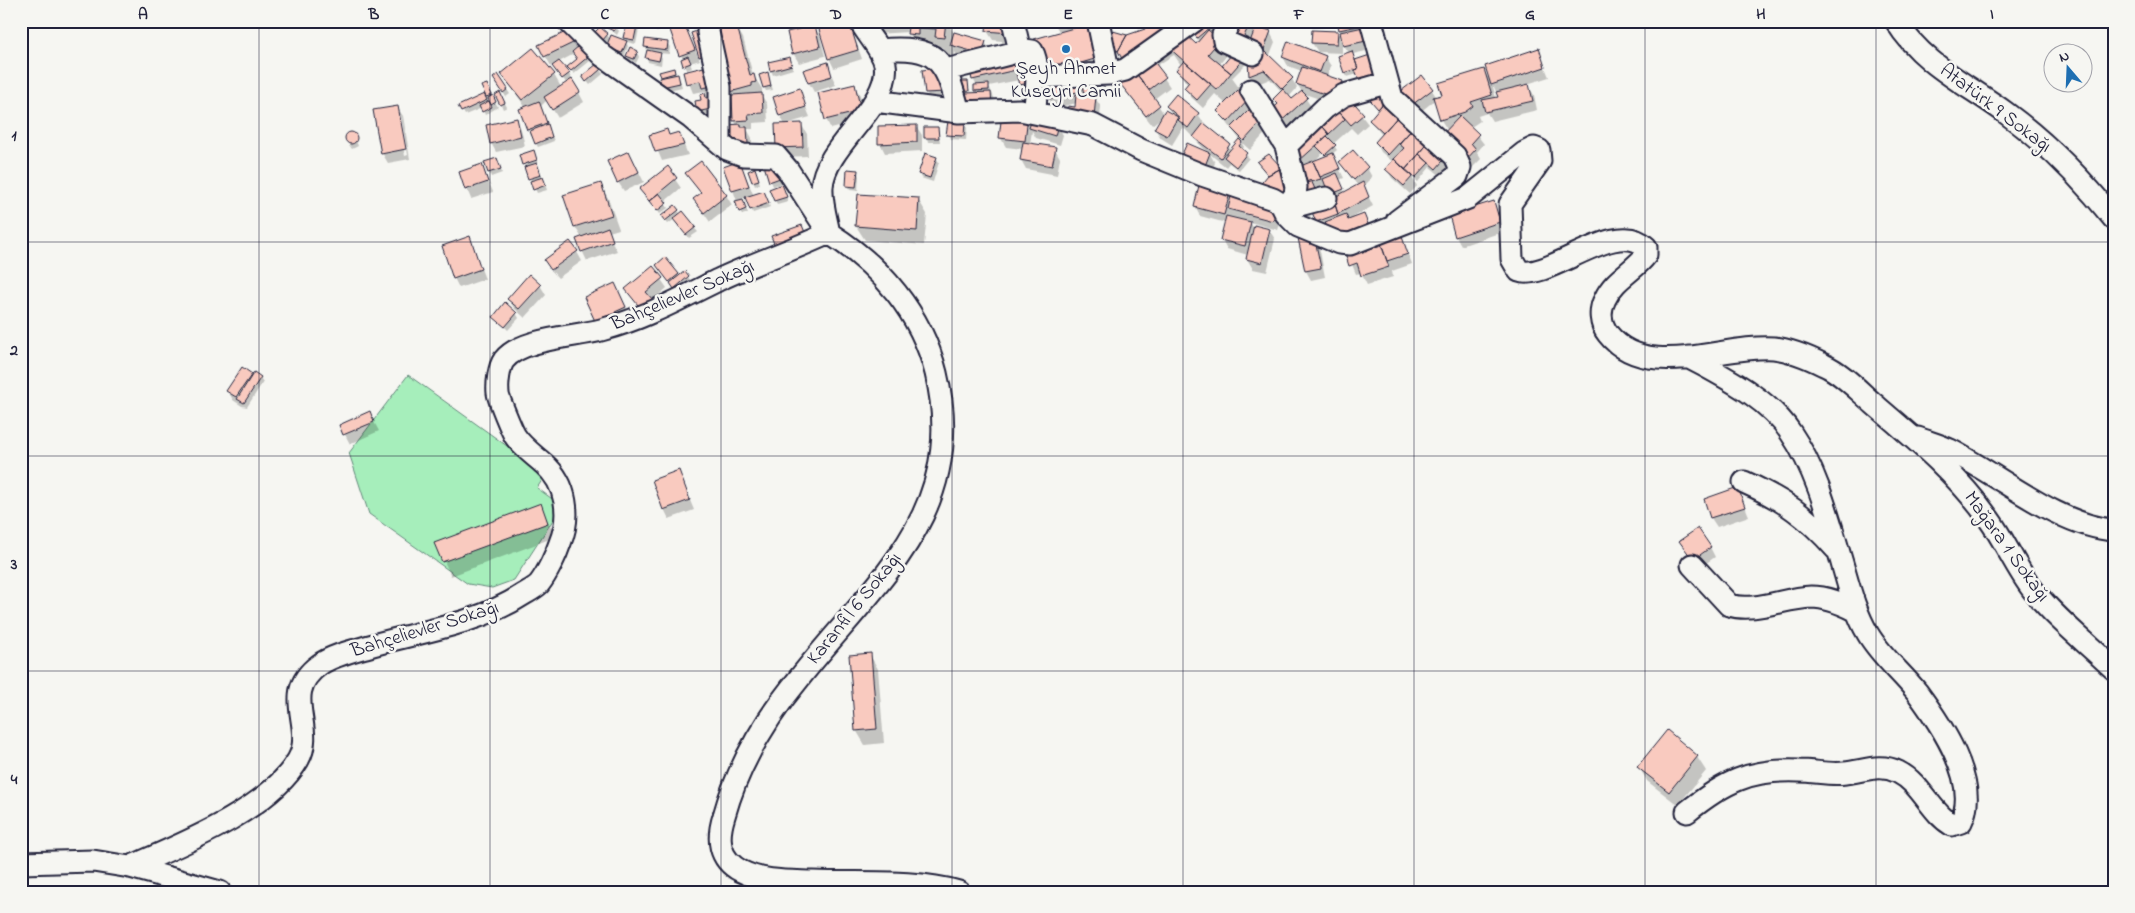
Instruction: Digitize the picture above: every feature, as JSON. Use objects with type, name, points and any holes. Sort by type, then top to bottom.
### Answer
[{"type":"street","points":[[708,21],[708,32],[720,87],[720,143]]},
{"type":"street","points":[[829,233],[822,201],[824,174],[844,142],[874,101],[886,72],[885,62],[879,50],[860,21]]},
{"type":"street","points":[[1013,21],[1020,51]]},
{"type":"street","points":[[1098,21],[1109,74]]},
{"type":"street","points":[[1036,77],[1109,74],[1125,70],[1194,21]]},
{"type":"street","points":[[1230,21],[1223,35],[1224,41],[1230,46],[1253,54]]},
{"type":"street","points":[[1370,21],[1386,83],[1392,98],[1455,156],[1460,167],[1457,176],[1417,204],[1382,233]]},
{"type":"street","name":"Atatürk 9 Sokağı","points":[[1896,21],[1905,36],[1950,77],[2006,112],[2070,168],[2114,219]]},
{"type":"street","points":[[568,23],[604,56],[691,118],[733,152],[743,155],[776,156],[788,170],[829,233]]},
{"type":"street","points":[[879,50],[913,49],[932,57],[946,70],[959,112]]},
{"type":"street","points":[[946,70],[1029,50],[1033,54],[1036,77],[1035,112]]},
{"type":"street","points":[[1286,146],[1325,108],[1344,95],[1386,83]]},
{"type":"street","points":[[1250,90],[1286,146],[1296,187],[1295,195],[1284,209]]},
{"type":"street","points":[[874,101],[959,112],[1006,110],[1035,112],[1093,125],[1150,154],[1202,175],[1273,199],[1281,204],[1292,222],[1339,243],[1358,243],[1468,198],[1524,153],[1534,148],[1539,150],[1540,161],[1510,204],[1514,267],[1525,274],[1532,273],[1604,242],[1626,240],[1641,242],[1646,247],[1646,255],[1618,280],[1605,298],[1602,308],[1602,320],[1605,331],[1614,342],[1629,351],[1669,360],[1746,349],[1774,348],[1796,352],[1826,366],[1910,435]]},
{"type":"street","points":[[1284,209],[1326,198]]},
{"type":"street","name":"Bahçelievler Sokağı","points":[[130,867],[208,831],[244,810],[279,784],[298,759],[304,739],[299,712],[300,694],[304,679],[320,664],[352,651],[494,611],[538,585],[560,543],[566,504],[555,477],[546,465],[531,454],[515,436],[498,396],[503,361],[518,348],[601,330],[637,318],[672,304],[720,279],[786,253],[829,233]]},
{"type":"street","name":"Karanfil 6 Sokağı","points":[[829,233],[849,246],[881,273],[911,313],[924,339],[941,396],[944,426],[943,450],[939,472],[928,502],[891,570],[801,676],[757,740],[728,802],[719,833],[720,848],[728,861],[740,870],[757,877],[786,881],[920,886],[959,892]]},
{"type":"street","points":[[1687,812],[1712,792],[1732,781],[1754,776],[1776,772],[1845,773],[1887,768],[1913,783],[1941,819],[1952,826],[1961,822],[1966,813],[1966,790],[1961,768],[1951,746],[1916,691],[1878,650],[1855,610],[1839,552],[1816,482],[1803,453],[1777,415],[1757,398],[1727,378],[1688,357]]},
{"type":"street","name":"Mağara 1 Sokağı","points":[[1910,435],[1949,449],[2067,517],[2092,526],[2114,530]]},
{"type":"street","name":"Mağara 1 Sokağı","points":[[1910,435],[1968,492],[1990,520],[2024,577],[2043,601],[2114,669]]},
{"type":"street","points":[[1744,482],[1782,502],[1809,520],[1839,552]]},
{"type":"street","points":[[1692,565],[1729,606],[1737,608],[1809,597],[1826,598],[1855,610]]},
{"type":"street","points":[[21,863],[93,861],[130,867],[220,892]]},
{"type":"green space","points":[[408,375],[546,474],[537,488],[562,506],[514,580],[492,588],[468,584],[369,514],[349,453]]},
{"type":"building","points":[[627,21],[638,21],[634,40],[623,38]]},
{"type":"building","points":[[651,21],[666,21],[667,25],[652,29]]},
{"type":"building","points":[[835,21],[849,21],[858,50],[828,59],[818,26]]},
{"type":"building","points":[[868,21],[905,21],[905,23],[868,25]]},
{"type":"building","points":[[909,21],[946,21],[944,38],[935,37],[936,29],[918,28],[918,35],[907,34]]},
{"type":"building","points":[[987,21],[1010,21],[1009,33],[986,31]]},
{"type":"building","points":[[1142,21],[1176,21],[1126,67],[1118,51],[1127,35],[1145,29]]},
{"type":"building","points":[[1197,21],[1217,21],[1197,38],[1189,28]]},
{"type":"building","points":[[1234,21],[1251,21],[1239,47],[1226,38]]},
{"type":"building","points":[[1337,21],[1367,21],[1367,24],[1339,30]]},
{"type":"building","points":[[610,22],[617,26],[614,31],[607,28]]},
{"type":"building","points":[[736,22],[750,75],[754,74],[756,82],[752,83],[752,86],[730,92],[713,28]]},
{"type":"building","points":[[684,23],[695,50],[679,56],[669,27]]},
{"type":"building","name":"Şeyh Ahmet Kuseyri Camii","points":[[1088,24],[1098,58],[1044,74],[1034,39]]},
{"type":"building","points":[[815,25],[820,47],[792,54],[787,32]]},
{"type":"building","points":[[1256,26],[1271,31],[1263,52],[1248,47]]},
{"type":"building","points":[[1368,26],[1371,40],[1343,46],[1340,32]]},
{"type":"building","points":[[600,27],[608,34],[602,41],[593,34]]},
{"type":"building","points":[[570,30],[575,42],[544,57],[538,45]]},
{"type":"building","points":[[700,30],[708,54],[699,57],[691,33]]},
{"type":"building","points":[[1208,30],[1220,40],[1208,54],[1231,73],[1217,90],[1168,47],[1182,31],[1196,44]]},
{"type":"building","points":[[1312,30],[1338,31],[1337,44],[1311,43]]},
{"type":"building","points":[[1113,31],[1127,35],[1118,51],[1110,46]]},
{"type":"building","points":[[954,32],[986,41],[982,54],[950,45]]},
{"type":"building","points":[[611,35],[627,41],[622,53],[606,47]]},
{"type":"building","points":[[645,39],[668,42],[667,50],[644,47]]},
{"type":"building","points":[[1288,41],[1326,56],[1320,72],[1282,57]]},
{"type":"building","points":[[580,45],[589,56],[571,71],[567,67],[577,59],[572,52]]},
{"type":"building","points":[[630,47],[638,51],[634,59],[626,56]]},
{"type":"building","points":[[533,48],[555,74],[522,100],[501,74]]},
{"type":"building","points":[[1539,48],[1545,67],[1491,85],[1485,66]]},
{"type":"building","points":[[1236,49],[1245,57],[1231,73],[1222,66]]},
{"type":"building","points":[[647,50],[661,53],[659,61],[645,58]]},
{"type":"building","points":[[1352,51],[1358,69],[1344,73],[1338,56]]},
{"type":"building","points":[[1266,52],[1293,78],[1282,89],[1264,70],[1249,76],[1248,60]]},
{"type":"building","points":[[1029,53],[1032,68],[1016,71],[1013,57]]},
{"type":"building","points":[[1373,54],[1381,80],[1362,86],[1355,70],[1358,69],[1355,60]]},
{"type":"building","points":[[1149,55],[1166,77],[1149,90],[1132,68]]},
{"type":"building","points":[[688,56],[691,63],[683,66],[681,59]]},
{"type":"building","points":[[790,57],[792,65],[770,71],[768,62]]},
{"type":"building","points":[[1013,57],[1016,70],[972,80],[969,66]]},
{"type":"building","points":[[559,61],[570,73],[562,79],[552,66]]},
{"type":"building","points":[[1184,61],[1211,84],[1197,100],[1184,88],[1189,82],[1176,70]]},
{"type":"building","points":[[828,62],[832,76],[808,83],[803,70]]},
{"type":"building","points":[[597,64],[601,69],[586,82],[582,76]]},
{"type":"building","points":[[708,66],[713,86],[702,88],[700,81],[686,84],[683,72]]},
{"type":"building","points":[[1302,67],[1343,81],[1336,98],[1296,84]]},
{"type":"building","points":[[674,68],[675,73],[661,77],[659,72]]},
{"type":"building","points":[[1132,68],[1160,105],[1146,116],[1117,80]]},
{"type":"building","points":[[944,69],[945,92],[925,93],[922,70]]},
{"type":"building","points":[[1484,69],[1492,95],[1471,102],[1473,106],[1465,112],[1440,120],[1433,97],[1442,95],[1438,83]]},
{"type":"building","points":[[1028,71],[1030,83],[1019,85],[1016,73]]},
{"type":"building","points":[[768,72],[771,86],[763,88],[759,75]]},
{"type":"building","points":[[498,74],[508,89],[503,93],[493,78]]},
{"type":"building","points":[[678,74],[680,83],[662,87],[659,78]]},
{"type":"building","points":[[1422,75],[1433,89],[1408,108],[1397,94]]},
{"type":"building","points":[[1077,76],[1081,91],[1048,99],[1044,84]]},
{"type":"building","points":[[1092,77],[1096,91],[1084,94],[1081,80]]},
{"type":"building","points":[[572,79],[580,92],[552,110],[544,97]]},
{"type":"building","points":[[960,81],[968,81],[969,91],[961,92]]},
{"type":"building","points":[[487,84],[492,95],[486,97],[481,86]]},
{"type":"building","points":[[855,84],[861,111],[825,120],[818,93]]},
{"type":"building","points":[[989,84],[989,90],[974,91],[974,85]]},
{"type":"building","points":[[1529,84],[1533,101],[1485,112],[1482,100],[1498,97],[1496,92]]},
{"type":"building","points":[[1379,87],[1386,100],[1378,109],[1365,94]]},
{"type":"building","points":[[800,88],[806,107],[779,116],[773,97]]},
{"type":"building","points":[[1240,88],[1250,98],[1228,122],[1217,111]]},
{"type":"building","points":[[1283,89],[1292,99],[1302,91],[1308,97],[1277,125],[1267,114],[1278,104],[1273,99]]},
{"type":"building","points":[[500,92],[505,103],[500,105],[495,95]]},
{"type":"building","points":[[991,92],[992,107],[967,109],[966,93]]},
{"type":"building","points":[[705,93],[706,98],[713,97],[715,108],[697,112],[695,101],[701,100],[700,95]]},
{"type":"building","points":[[762,93],[763,113],[748,114],[749,120],[733,121],[732,95]]},
{"type":"building","points":[[484,94],[487,100],[461,112],[458,106]]},
{"type":"building","points":[[1076,94],[1096,96],[1094,117],[1067,114],[1068,106],[1075,107]]},
{"type":"building","points":[[1176,94],[1199,113],[1188,128],[1166,106]]},
{"type":"building","points":[[493,95],[496,102],[491,105],[488,98]]},
{"type":"building","points":[[1347,95],[1364,114],[1351,125],[1334,106]]},
{"type":"building","points":[[1386,100],[1401,113],[1383,133],[1369,120]]},
{"type":"building","points":[[489,101],[492,107],[482,112],[479,106]]},
{"type":"building","points":[[539,101],[547,123],[527,130],[519,109]]},
{"type":"building","points":[[1254,105],[1264,119],[1244,141],[1231,128]]},
{"type":"building","points":[[398,106],[406,149],[381,154],[373,110]]},
{"type":"building","points":[[1334,106],[1345,119],[1329,134],[1318,121]]},
{"type":"building","points":[[1165,110],[1178,117],[1167,136],[1154,129]]},
{"type":"building","points":[[1002,113],[1028,116],[1025,141],[999,138]]},
{"type":"building","points":[[1401,113],[1415,126],[1388,155],[1375,142]]},
{"type":"building","points":[[1033,116],[1058,124],[1055,136],[1029,128]]},
{"type":"building","points":[[1460,116],[1479,134],[1471,143],[1476,149],[1466,160],[1441,136]]},
{"type":"building","points":[[517,118],[521,136],[490,144],[486,125]]},
{"type":"building","points":[[948,121],[965,122],[964,136],[946,135]]},
{"type":"building","points":[[1318,121],[1329,134],[1299,161],[1288,148]]},
{"type":"building","points":[[802,123],[803,147],[776,148],[775,124]]},
{"type":"building","points":[[1204,123],[1230,144],[1221,158],[1193,137]]},
{"type":"building","points":[[548,124],[552,137],[535,144],[530,131]]},
{"type":"building","points":[[741,124],[741,127],[747,127],[748,144],[728,145],[727,125]]},
{"type":"building","points":[[917,125],[917,142],[878,144],[878,126]]},
{"type":"building","points":[[1415,126],[1431,140],[1405,170],[1394,159],[1404,148],[1399,144]]},
{"type":"building","points":[[924,127],[938,127],[939,138],[924,138]]},
{"type":"building","points":[[667,129],[669,135],[679,132],[684,145],[655,152],[649,135]]},
{"type":"building","points":[[351,132],[357,138],[351,144],[345,138]]},
{"type":"building","points":[[1327,136],[1336,145],[1325,155],[1316,146]]},
{"type":"building","points":[[1239,139],[1242,142],[1239,146],[1247,153],[1236,167],[1224,157]]},
{"type":"building","points":[[1431,140],[1448,155],[1436,169],[1419,154]]},
{"type":"building","points":[[1023,142],[1056,147],[1052,166],[1020,160]]},
{"type":"building","points":[[1187,143],[1210,153],[1203,171],[1179,161]]},
{"type":"building","points":[[534,150],[537,160],[522,165],[519,155]]},
{"type":"building","points":[[1353,150],[1368,167],[1354,180],[1339,162]]},
{"type":"building","points":[[629,151],[639,172],[617,183],[607,161]]},
{"type":"building","points":[[925,153],[937,157],[930,178],[918,174]]},
{"type":"building","points":[[1333,153],[1340,169],[1320,177],[1313,161]]},
{"type":"building","points":[[1269,154],[1282,168],[1268,175],[1257,162]]},
{"type":"building","points":[[1419,154],[1429,163],[1415,178],[1405,170]]},
{"type":"building","points":[[497,158],[501,169],[488,173],[484,162]]},
{"type":"building","points":[[773,159],[780,178],[769,182],[763,162]]},
{"type":"building","points":[[1394,159],[1413,176],[1404,186],[1385,169]]},
{"type":"building","points":[[701,161],[727,195],[704,213],[693,199],[701,193],[685,173]]},
{"type":"building","points":[[740,161],[749,186],[732,191],[723,167]]},
{"type":"building","points":[[1313,161],[1321,179],[1299,185],[1293,169]]},
{"type":"building","points":[[537,163],[541,175],[528,179],[524,167]]},
{"type":"building","points":[[482,164],[488,182],[465,190],[459,172]]},
{"type":"building","points":[[1289,164],[1294,190],[1272,196],[1258,187],[1268,175]]},
{"type":"building","points":[[668,166],[677,178],[649,201],[639,189]]},
{"type":"building","points":[[755,168],[759,180],[752,182],[748,171]]},
{"type":"building","points":[[847,169],[858,170],[856,187],[846,186]]},
{"type":"building","points":[[1337,173],[1344,189],[1329,195],[1323,179]]},
{"type":"building","points":[[543,177],[546,185],[533,190],[530,181]]},
{"type":"building","points":[[1311,180],[1318,196],[1305,201],[1299,185]]},
{"type":"building","points":[[1200,181],[1231,189],[1224,215],[1194,207]]},
{"type":"building","points":[[1363,182],[1369,197],[1338,214],[1333,198]]},
{"type":"building","points":[[601,183],[612,215],[574,227],[563,195]]},
{"type":"building","points":[[782,184],[787,197],[774,201],[769,189]]},
{"type":"building","points":[[764,191],[769,203],[750,210],[745,197]]},
{"type":"building","points":[[1232,192],[1278,204],[1273,221],[1228,209]]},
{"type":"building","points":[[659,193],[667,203],[657,211],[649,201]]},
{"type":"building","points":[[858,194],[919,198],[917,231],[855,226]]},
{"type":"building","points":[[1333,198],[1338,214],[1316,222],[1310,207]]},
{"type":"building","points":[[743,199],[746,209],[739,212],[735,201]]},
{"type":"building","points":[[1494,201],[1500,222],[1455,237],[1449,215]]},
{"type":"building","points":[[675,205],[679,210],[665,221],[661,216]]},
{"type":"building","points":[[683,211],[696,227],[686,235],[673,219]]},
{"type":"building","points":[[1346,214],[1348,220],[1364,214],[1372,234],[1330,236],[1325,222]]},
{"type":"building","points":[[1226,216],[1251,222],[1245,246],[1220,240]]},
{"type":"building","points":[[802,225],[806,235],[775,246],[771,236]]},
{"type":"building","points":[[1254,225],[1270,229],[1262,263],[1246,259]]},
{"type":"building","points":[[608,227],[613,241],[581,252],[576,239]]},
{"type":"building","points":[[1400,231],[1408,254],[1387,261],[1379,238]]},
{"type":"building","points":[[1314,235],[1321,268],[1305,271],[1298,238]]},
{"type":"building","points":[[470,236],[481,269],[453,279],[442,246]]},
{"type":"building","points":[[1379,238],[1389,267],[1361,276],[1357,263],[1349,266],[1344,250]]},
{"type":"building","points":[[570,241],[578,251],[551,270],[544,260]]},
{"type":"building","points":[[665,257],[679,274],[669,282],[656,265]]},
{"type":"building","points":[[653,266],[663,278],[646,292],[654,301],[642,310],[625,289]]},
{"type":"building","points":[[685,271],[689,276],[674,289],[670,283]]},
{"type":"building","points":[[529,274],[541,285],[519,309],[507,299]]},
{"type":"building","points":[[615,283],[626,307],[615,312],[618,318],[612,320],[610,315],[595,321],[584,297]]},
{"type":"building","points":[[505,302],[517,313],[505,327],[493,317]]},
{"type":"building","points":[[242,367],[252,374],[236,397],[226,391]]},
{"type":"building","points":[[254,372],[261,377],[244,403],[237,399]]},
{"type":"building","points":[[370,411],[374,422],[343,435],[339,425]]},
{"type":"building","points":[[679,470],[690,500],[663,510],[652,480]]},
{"type":"building","points":[[1738,487],[1745,507],[1710,518],[1704,499]]},
{"type":"building","points":[[541,503],[548,523],[442,562],[434,543]]},
{"type":"building","points":[[1698,528],[1711,547],[1693,560],[1679,541]]},
{"type":"building","points":[[871,653],[877,729],[855,731],[849,655]]},
{"type":"building","points":[[1667,730],[1698,756],[1669,792],[1637,767]]},
{"type":"place","name":"Şeyh Ahmet Kuseyri Camii","points":[[1066,49]]}]
